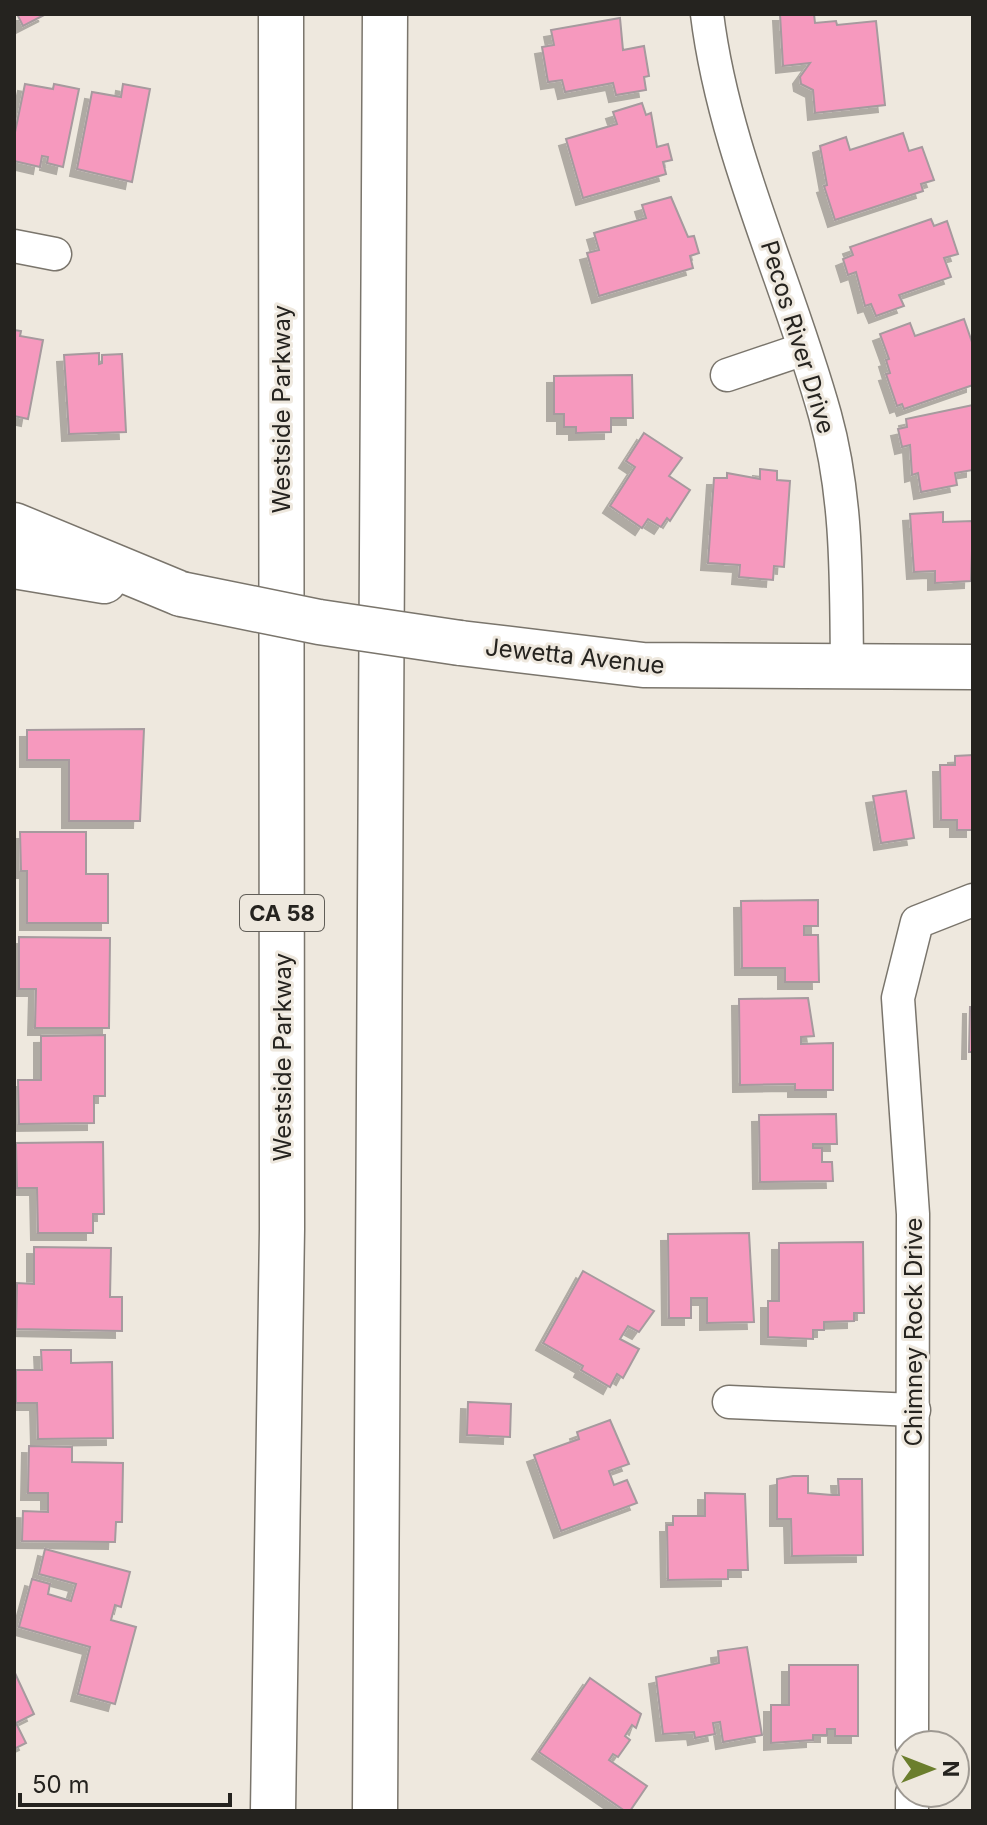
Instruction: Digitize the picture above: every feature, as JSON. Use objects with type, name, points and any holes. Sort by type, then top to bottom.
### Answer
[{"type":"main road","name":"Westside Parkway","points":[[273,1811],[282,1229],[281,14]]},
{"type":"main road","points":[[375,1811],[385,14]]},
{"type":"main road","name":"Jewetta Avenue","points":[[14,525],[181,594]]},
{"type":"main road","name":"Jewetta Avenue","points":[[14,566],[181,594],[319,622],[643,665],[973,667]]},
{"type":"street","name":"Pecos River Drive","points":[[707,14],[725,108],[825,416],[839,482],[846,548],[847,668]]},
{"type":"street","points":[[14,246],[55,254]]},
{"type":"street","points":[[727,375],[804,349]]},
{"type":"street","name":"Chimney Rock Drive","points":[[912,1729],[913,1214],[898,998],[917,922],[973,900]]},
{"type":"street","points":[[729,1402],[914,1410]]},
{"type":"building","points":[[17,14],[46,14],[23,26]]},
{"type":"building","points":[[780,14],[814,14],[815,23],[836,21],[837,25],[876,21],[885,105],[815,113],[813,90],[801,84],[800,77],[810,63],[783,66]]},
{"type":"building","points":[[620,18],[623,50],[644,46],[649,76],[644,77],[646,90],[616,95],[613,83],[565,92],[562,80],[548,82],[542,47],[554,45],[551,30]]},
{"type":"building","points":[[25,84],[53,89],[54,84],[79,89],[63,167],[47,163],[48,157],[42,156],[40,167],[14,161],[14,137]]},
{"type":"building","points":[[123,84],[150,89],[132,182],[77,169],[92,92],[121,97]]},
{"type":"building","points":[[642,103],[646,115],[651,113],[657,147],[668,144],[672,160],[663,162],[666,174],[583,198],[566,139],[617,124],[613,112]]},
{"type":"building","points":[[903,133],[909,151],[922,147],[934,180],[921,184],[923,191],[835,220],[824,186],[827,185],[820,146],[846,137],[850,150]]},
{"type":"building","points":[[671,197],[688,237],[694,236],[699,253],[690,256],[693,268],[599,296],[587,253],[599,250],[594,233],[646,218],[642,205]]},
{"type":"building","points":[[931,219],[934,226],[947,221],[958,254],[944,258],[951,277],[899,295],[904,306],[876,316],[871,304],[865,306],[856,272],[848,275],[843,259],[853,255],[850,247]]},
{"type":"building","points":[[964,319],[973,345],[973,385],[904,409],[902,404],[897,406],[886,374],[890,373],[886,360],[889,359],[880,334],[910,323],[915,336]]},
{"type":"building","points":[[14,330],[21,331],[20,336],[43,340],[28,419],[14,416]]},
{"type":"building","points":[[99,353],[99,364],[102,363],[102,355],[122,354],[126,432],[69,434],[64,355]]},
{"type":"building","points":[[632,375],[633,418],[611,418],[611,432],[576,433],[576,427],[564,427],[564,414],[554,414],[554,376]]},
{"type":"building","points":[[973,405],[973,470],[955,473],[957,485],[921,492],[918,473],[912,475],[910,445],[902,447],[898,429],[907,427],[906,419]]},
{"type":"building","points":[[644,433],[682,458],[669,476],[690,490],[670,521],[667,518],[661,527],[648,519],[642,528],[610,506],[635,467],[626,461]]},
{"type":"building","points":[[760,469],[777,471],[777,480],[790,481],[784,567],[774,566],[773,580],[739,577],[740,565],[708,563],[714,478],[727,478],[727,473],[760,479]]},
{"type":"building","points":[[943,512],[943,522],[973,521],[971,581],[935,583],[935,571],[914,572],[910,514]]},
{"type":"building","points":[[144,729],[140,821],[69,821],[69,760],[27,760],[27,730]]},
{"type":"building","points":[[973,755],[973,830],[957,830],[957,820],[941,820],[940,765],[955,765],[955,756]]},
{"type":"building","points":[[906,791],[914,838],[881,843],[873,796]]},
{"type":"building","points":[[20,832],[86,832],[86,874],[108,874],[108,923],[27,923],[27,871],[21,871]]},
{"type":"building","points":[[818,900],[818,926],[804,926],[804,935],[818,935],[819,982],[785,982],[785,968],[742,968],[741,901]]},
{"type":"building","points":[[19,937],[110,938],[109,1028],[35,1028],[36,989],[19,989]]},
{"type":"building","points":[[808,998],[814,1036],[801,1037],[801,1044],[833,1043],[833,1090],[795,1090],[795,1084],[740,1085],[739,999]]},
{"type":"building","points":[[970,1007],[973,1007],[973,1052],[969,1052]]},
{"type":"building","points":[[105,1035],[105,1096],[94,1096],[94,1123],[19,1124],[18,1080],[41,1080],[41,1036]]},
{"type":"building","points":[[836,1114],[837,1144],[813,1144],[813,1148],[822,1148],[822,1162],[832,1162],[833,1181],[760,1182],[759,1115]]},
{"type":"building","points":[[103,1142],[104,1214],[93,1214],[93,1233],[38,1233],[37,1188],[17,1188],[16,1143]]},
{"type":"building","points":[[749,1233],[754,1322],[707,1323],[707,1298],[691,1298],[691,1318],[669,1318],[668,1234]]},
{"type":"building","points":[[863,1242],[864,1313],[854,1313],[854,1321],[824,1322],[824,1330],[813,1330],[813,1339],[768,1337],[768,1301],[779,1301],[779,1243]]},
{"type":"building","points":[[34,1247],[111,1248],[110,1297],[122,1297],[122,1331],[16,1329],[17,1283],[34,1284]]},
{"type":"building","points":[[583,1271],[654,1311],[639,1332],[628,1326],[620,1339],[639,1349],[623,1378],[617,1374],[610,1387],[581,1370],[583,1366],[543,1343]]},
{"type":"building","points":[[41,1350],[71,1350],[71,1363],[112,1362],[113,1438],[38,1439],[37,1403],[16,1403],[16,1370],[42,1370]]},
{"type":"building","points":[[468,1402],[511,1404],[510,1437],[467,1435]]},
{"type":"building","points":[[610,1420],[629,1464],[609,1471],[614,1485],[627,1480],[637,1503],[561,1531],[534,1455],[579,1439],[577,1432]]},
{"type":"building","points":[[29,1446],[72,1447],[72,1462],[123,1463],[122,1522],[116,1522],[115,1542],[22,1541],[23,1511],[48,1512],[48,1493],[28,1493]]},
{"type":"building","points":[[808,1476],[808,1493],[832,1495],[839,1495],[838,1479],[862,1479],[863,1555],[792,1556],[791,1519],[777,1519],[777,1479]]},
{"type":"building","points":[[705,1493],[745,1494],[748,1570],[728,1570],[728,1579],[668,1580],[667,1525],[673,1525],[673,1516],[705,1516]]},
{"type":"building","points":[[45,1549],[130,1572],[121,1607],[115,1605],[111,1620],[136,1627],[115,1704],[78,1694],[90,1647],[19,1627],[32,1579],[50,1584],[48,1594],[71,1601],[76,1584],[39,1574]]},
{"type":"building","points":[[747,1647],[762,1735],[723,1742],[720,1722],[713,1723],[715,1734],[695,1738],[694,1732],[663,1734],[656,1677],[719,1663],[718,1651]]},
{"type":"building","points":[[789,1665],[858,1665],[858,1736],[835,1736],[835,1729],[827,1729],[827,1735],[813,1735],[813,1740],[771,1743],[771,1705],[789,1705]]},
{"type":"building","points":[[14,1671],[34,1714],[16,1723],[26,1743],[14,1749]]},
{"type":"building","points":[[590,1678],[641,1714],[636,1728],[632,1725],[625,1736],[630,1740],[618,1757],[613,1754],[609,1760],[647,1786],[630,1811],[625,1811],[539,1752]]}]
